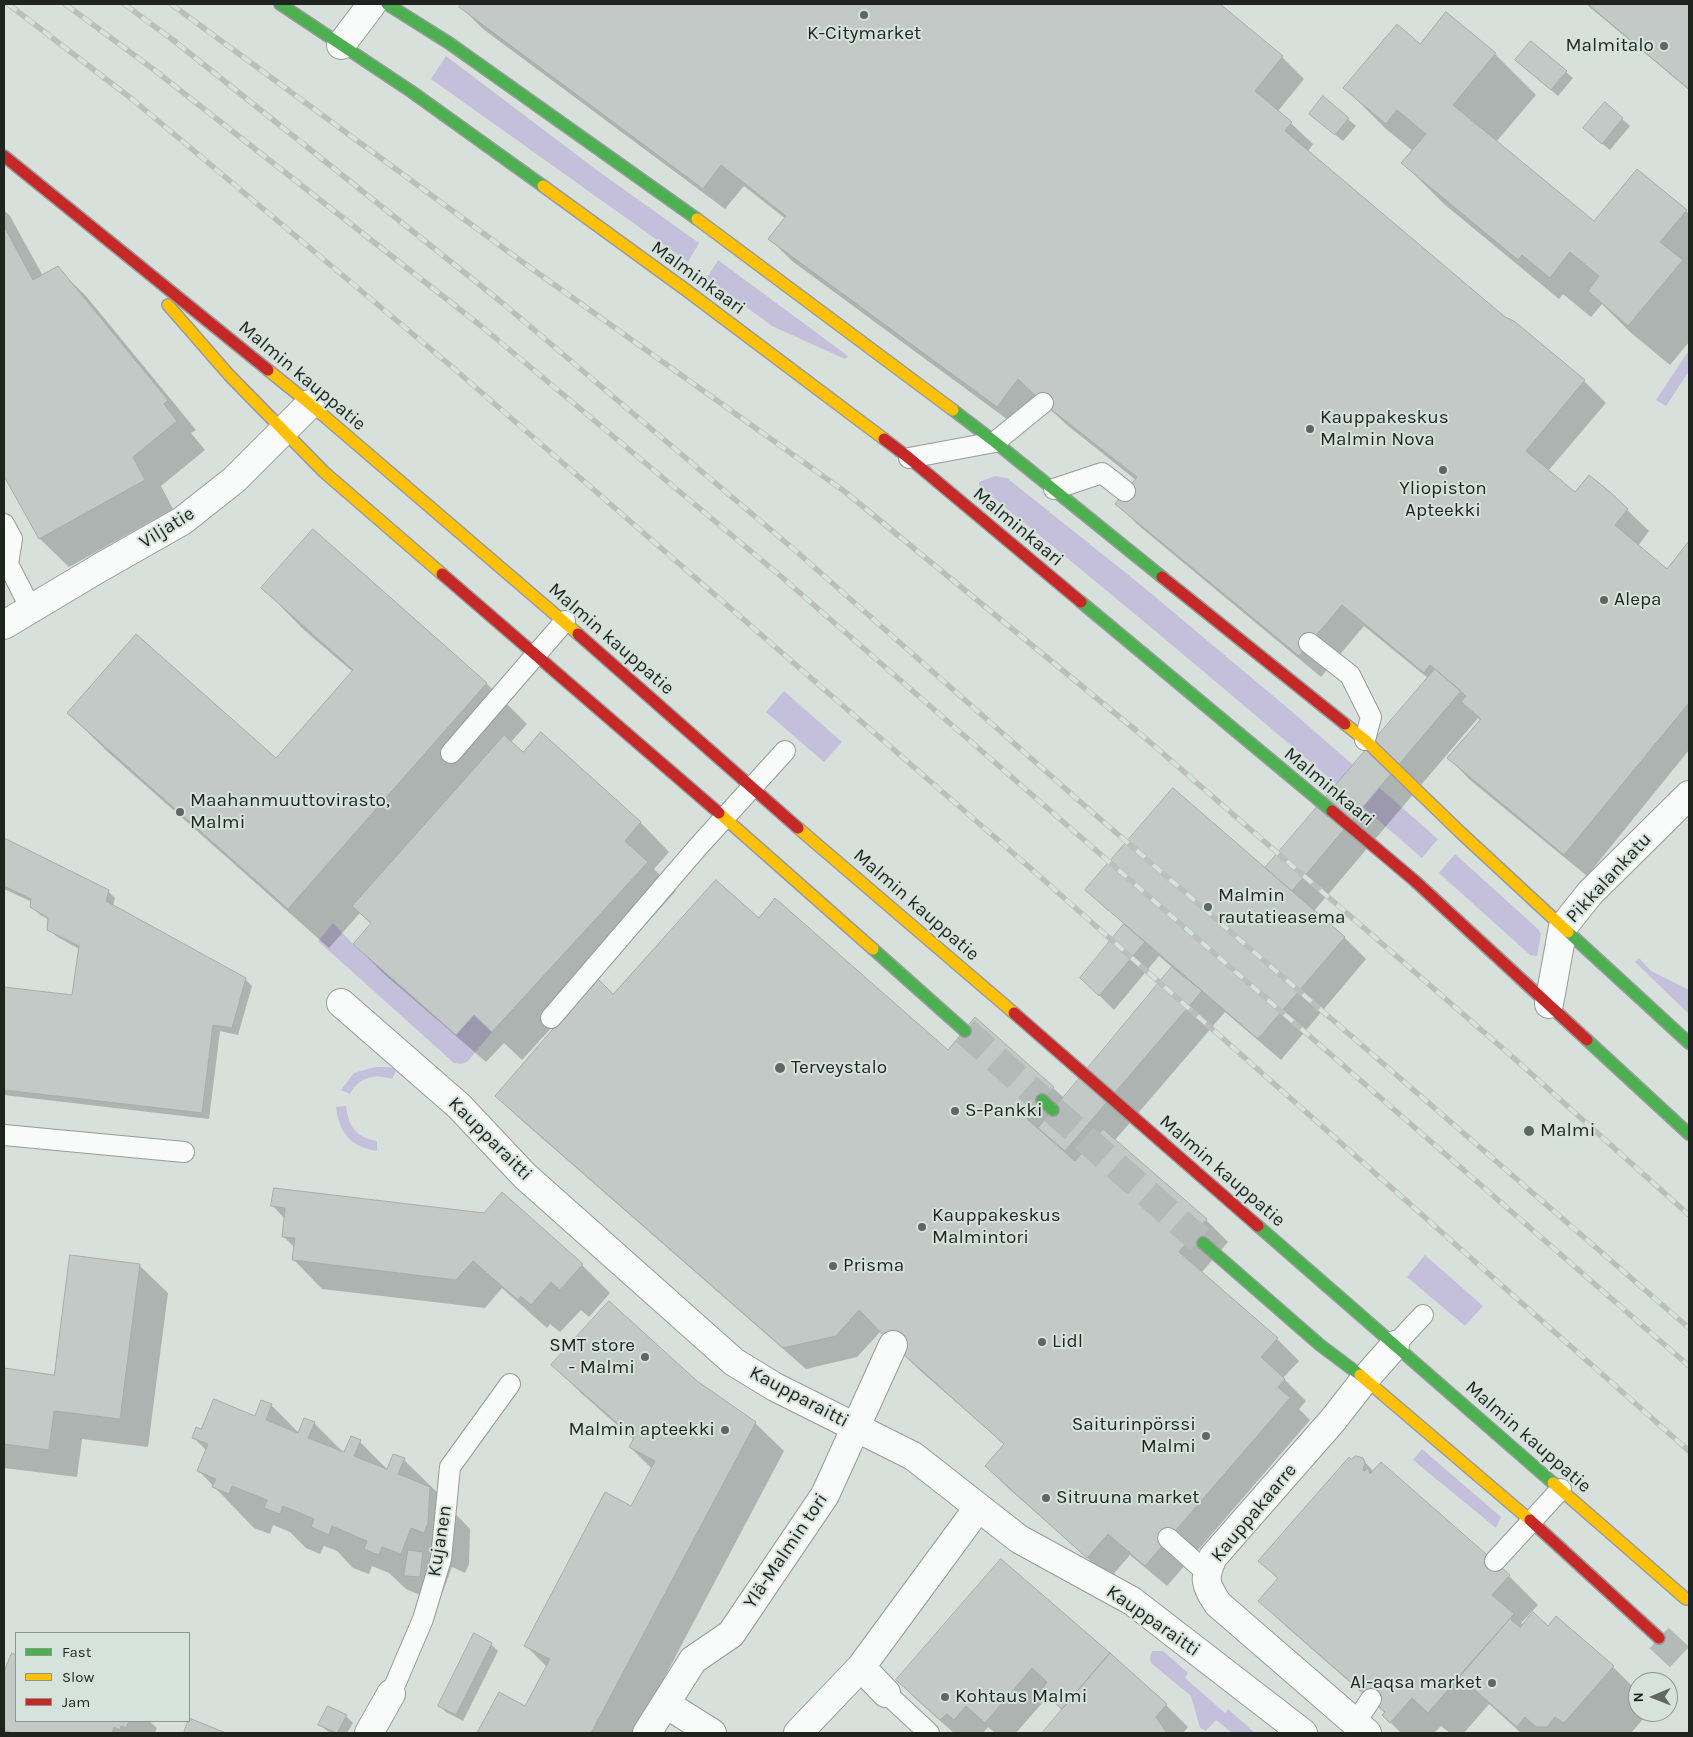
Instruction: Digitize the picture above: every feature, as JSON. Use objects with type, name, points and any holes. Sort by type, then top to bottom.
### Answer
[{"type":"main road","name":"Malminkaari","points":[[280,4],[412,92],[686,290],[909,458],[1414,881],[1689,1134]]},
{"type":"main road","points":[[387,4],[449,43],[721,236],[995,442],[1054,489],[1365,740],[1460,832],[1689,1044]]},
{"type":"main road","name":"Malmin kauppatie","points":[[4,156],[310,404],[565,621],[752,788],[1005,1004],[1686,1599]]},
{"type":"main road","name":"Malmin kauppatie","points":[[116,246],[229,375],[324,472],[725,818],[965,1031]]},
{"type":"main road","points":[[1042,1100],[1053,1110]]},
{"type":"main road","points":[[1204,1243],[1320,1345],[1365,1379],[1531,1521],[1658,1638]]},
{"type":"street","points":[[340,45],[372,4]]},
{"type":"street","name":"Viljatie","points":[[4,625],[182,521],[234,480],[310,404]]},
{"type":"street","name":"Pikkalankatu","points":[[1549,1004],[1563,927],[1590,893],[1689,795]]},
{"type":"street","name":"Kaupparaitti","points":[[341,1003],[459,1106],[525,1176],[734,1362],[775,1387],[913,1456],[1019,1538],[1132,1601],[1302,1733]]},
{"type":"street","name":"Ylä-Malmin tori","points":[[647,1733],[693,1660],[730,1634],[736,1626],[825,1495],[893,1345]]},
{"type":"street","name":"Kauppakaarre","points":[[1361,1728],[1218,1604],[1208,1588],[1206,1572],[1213,1557],[1333,1420],[1395,1345]]},
{"type":"street","points":[[798,1733],[861,1666],[978,1508]]},
{"type":"street","points":[[861,1666],[886,1693]]},
{"type":"street","name":"Kujanen","points":[[369,1733],[391,1694]]},
{"type":"street","points":[[666,1704],[712,1733]]},
{"type":"lane","points":[[909,458],[995,442],[1043,403]]},
{"type":"lane","points":[[1054,489],[1102,473],[1125,491]]},
{"type":"lane","points":[[4,524],[12,539],[6,563],[31,609]]},
{"type":"lane","points":[[452,752],[565,621]]},
{"type":"lane","points":[[1309,644],[1350,675],[1371,717],[1365,740]]},
{"type":"lane","points":[[550,1018],[785,751]]},
{"type":"lane","points":[[4,1134],[184,1152]]},
{"type":"lane","points":[[1395,1345],[1423,1315]]},
{"type":"lane","name":"Kujanen","points":[[391,1694],[423,1618],[441,1559],[450,1467],[510,1384]]},
{"type":"lane","points":[[1495,1561],[1561,1488]]},
{"type":"lane","points":[[1168,1538],[1206,1572]]},
{"type":"lane","points":[[886,1693],[929,1733]]},
{"type":"lane","points":[[1361,1728],[1371,1699]]},
{"type":"shaded area","points":[[446,56],[598,171],[699,243],[688,262],[431,79]]},
{"type":"shaded area","points":[[718,260],[848,356],[845,359],[772,326],[707,278]]},
{"type":"shaded area","points":[[1689,350],[1689,371],[1666,406],[1656,400]]},
{"type":"shaded area","points":[[995,476],[1007,478],[1141,585],[1290,710],[1438,839],[1422,858],[1202,670],[979,486],[979,482]]},
{"type":"shaded area","points":[[784,691],[842,742],[824,762],[766,712]]},
{"type":"shaded area","points":[[1455,854],[1538,929],[1541,934],[1537,956],[1530,955],[1439,873]]},
{"type":"shaded area","points":[[333,923],[353,944],[456,1035],[474,1015],[492,1032],[468,1061],[462,1064],[454,1063],[318,941]]},
{"type":"shaded area","points":[[1639,958],[1651,971],[1689,990],[1689,1014],[1635,962]]},
{"type":"shaded area","points":[[375,1067],[397,1069],[392,1079],[379,1076],[368,1078],[362,1080],[350,1094],[341,1090],[354,1073]]},
{"type":"shaded area","points":[[346,1106],[352,1126],[364,1137],[377,1141],[377,1151],[353,1142],[343,1131],[336,1107]]},
{"type":"shaded area","points":[[1425,1255],[1483,1306],[1465,1326],[1407,1277]]},
{"type":"shaded area","points":[[1422,1449],[1501,1517],[1496,1528],[1413,1460]]},
{"type":"shaded area","points":[[1152,1651],[1163,1651],[1188,1673],[1185,1678],[1225,1713],[1228,1709],[1255,1733],[1232,1733],[1216,1720],[1206,1731],[1200,1728],[1191,1696],[1151,1663]]},
{"type":"building","name":"Kauppakeskus Malmin Nova","points":[[462,4],[1220,4],[1283,56],[1255,91],[1292,122],[1285,131],[1505,317],[1514,321],[1585,380],[1526,451],[1575,492],[1589,475],[1610,492],[1628,509],[1615,525],[1667,569],[1689,541],[1689,703],[1564,855],[1447,758],[1481,719],[1461,702],[1466,696],[1430,665],[1424,673],[1342,605],[1299,656],[1115,504],[1137,477],[1043,403],[1018,379],[997,407],[768,239],[786,216],[721,165],[703,189],[459,7]]},
{"type":"building","name":"Malmitalo","points":[[1588,4],[1689,4],[1689,89]]},
{"type":"building","points":[[1446,12],[1496,53],[1453,105],[1594,221],[1637,169],[1687,210],[1660,242],[1683,260],[1628,326],[1588,291],[1599,276],[1570,252],[1550,278],[1522,255],[1518,260],[1401,163],[1426,134],[1397,110],[1386,124],[1343,88],[1397,24],[1420,44]]},
{"type":"building","points":[[1531,41],[1567,71],[1551,90],[1515,60]]},
{"type":"building","points":[[1323,96],[1349,118],[1335,135],[1309,114]]},
{"type":"building","points":[[1605,102],[1623,118],[1602,144],[1583,128]]},
{"type":"building","points":[[4,226],[33,280],[58,266],[168,400],[164,404],[177,421],[133,457],[145,480],[39,539],[4,476]]},
{"type":"building","points":[[313,529],[487,683],[288,909],[67,713],[136,634],[276,758],[353,670],[261,588]]},
{"type":"building","points":[[1435,669],[1461,691],[1292,891],[1265,868]]},
{"type":"building","points":[[541,732],[641,822],[625,841],[648,862],[492,1032],[474,1015],[456,1035],[353,944],[371,923],[352,906],[504,735],[523,752]]},
{"type":"building","name":"Malmin rautatieasema","points":[[1173,788],[1345,937],[1258,1039],[1085,890]]},
{"type":"building","points":[[4,838],[109,890],[106,901],[246,978],[232,1028],[213,1025],[202,1113],[4,1090],[4,987],[72,995],[79,946],[47,930],[48,918],[30,907],[31,899],[4,886]]},
{"type":"building","name":"Kauppakeskus Malmintori","points":[[716,880],[759,918],[775,898],[948,1050],[975,1017],[1054,1087],[1027,1119],[1075,1161],[1103,1129],[1207,1219],[1179,1252],[1278,1338],[1261,1357],[1285,1379],[1278,1387],[1290,1398],[1145,1566],[1108,1534],[1087,1558],[985,1466],[1004,1444],[893,1345],[859,1310],[836,1336],[783,1348],[495,1096],[597,978],[613,994]]},
{"type":"building","points":[[1124,924],[1145,942],[1099,996],[1080,978]]},
{"type":"building","points":[[1172,967],[1202,991],[1065,1151],[1038,1128]]},
{"type":"building","points":[[274,1188],[484,1213],[502,1192],[583,1264],[560,1290],[551,1282],[531,1305],[521,1296],[518,1300],[473,1261],[456,1280],[292,1260],[295,1238],[282,1237],[285,1208],[271,1206]]},
{"type":"building","points":[[70,1255],[140,1264],[120,1419],[54,1411],[49,1450],[4,1444],[4,1368],[54,1375]]},
{"type":"building","points":[[609,1301],[697,1381],[756,1422],[591,1733],[477,1733],[499,1692],[525,1706],[550,1659],[524,1646],[605,1492],[631,1506],[655,1461],[629,1447],[634,1438],[551,1365]]},
{"type":"building","points":[[214,1399],[255,1416],[261,1400],[272,1404],[266,1420],[298,1433],[304,1418],[315,1422],[308,1438],[344,1452],[351,1436],[361,1440],[354,1456],[387,1469],[393,1454],[405,1458],[398,1474],[430,1487],[428,1523],[424,1533],[411,1528],[401,1554],[382,1547],[379,1555],[364,1549],[367,1541],[332,1526],[329,1535],[311,1527],[314,1519],[283,1506],[280,1514],[264,1508],[267,1500],[232,1486],[229,1494],[212,1487],[216,1479],[197,1471],[208,1444],[192,1438],[196,1427],[201,1429]]},
{"type":"building","points":[[1356,1456],[1363,1458],[1365,1463],[1363,1470],[1365,1471],[1368,1468],[1370,1474],[1381,1462],[1510,1575],[1492,1595],[1514,1614],[1428,1713],[1412,1698],[1390,1723],[1382,1715],[1385,1712],[1258,1601],[1278,1578],[1258,1561],[1349,1457],[1351,1459]]},
{"type":"building","points":[[408,1550],[423,1552],[420,1577],[404,1576]]},
{"type":"building","points":[[1001,1559],[1110,1653],[1062,1709],[1041,1691],[1047,1682],[1032,1668],[985,1723],[966,1706],[954,1720],[947,1714],[940,1720],[896,1680]]},
{"type":"building","points":[[1533,1612],[1548,1626],[1556,1616],[1614,1666],[1564,1723],[1555,1717],[1547,1727],[1536,1727],[1525,1717],[1517,1727],[1459,1676],[1514,1614],[1511,1620],[1520,1627]]},
{"type":"building","points":[[474,1633],[492,1643],[456,1715],[438,1706]]},
{"type":"building","points":[[12,1653],[15,1654],[15,1722],[129,1722],[126,1728],[121,1726],[120,1730],[114,1727],[112,1733],[11,1733],[4,1730],[4,1672]]},
{"type":"building","points":[[1110,1653],[1167,1704],[1156,1717],[1167,1733],[1044,1733],[1043,1732]]},
{"type":"building","points":[[328,1706],[347,1715],[337,1733],[318,1725]]},
{"type":"building","points":[[190,1718],[226,1733],[184,1733]]},
{"type":"tunnel","points":[[965,1031],[1042,1100]]},
{"type":"tunnel","points":[[1053,1110],[1203,1243]]},
{"type":"tunnel","points":[[1659,1638],[1689,1666]]},
{"type":"railway","points":[[8,4],[132,99],[451,366],[1028,866],[1689,1451]]},
{"type":"railway","points":[[65,4],[153,69],[481,326],[777,573],[1689,1366]]},
{"type":"railway","points":[[124,4],[173,40],[500,301],[797,552],[1084,805],[1689,1328]]},
{"type":"railway","points":[[171,4],[521,261],[844,491],[1144,737],[1516,1060],[1689,1215]]},
{"type":"traffic: fast","points":[[280,4],[412,92],[543,186]]},
{"type":"traffic: fast","points":[[387,4],[449,43],[697,219]]},
{"type":"traffic: fast","points":[[953,410],[1162,577]]},
{"type":"traffic: fast","points":[[1081,602],[1332,811]]},
{"type":"traffic: fast","points":[[1568,932],[1689,1043]]},
{"type":"traffic: fast","points":[[873,949],[965,1031]]},
{"type":"traffic: fast","points":[[1587,1040],[1689,1134]]},
{"type":"traffic: fast","points":[[1042,1100],[1053,1110]]},
{"type":"traffic: fast","points":[[1258,1226],[1553,1483]]},
{"type":"traffic: fast","points":[[1203,1243],[1320,1345],[1360,1375]]},
{"type":"traffic: slow","points":[[543,186],[686,290],[884,439]]},
{"type":"traffic: slow","points":[[697,219],[953,410]]},
{"type":"traffic: slow","points":[[168,305],[229,375],[324,472],[442,574]]},
{"type":"traffic: slow","points":[[268,370],[578,634]]},
{"type":"traffic: slow","points":[[1345,724],[1365,740],[1460,832],[1568,932]]},
{"type":"traffic: slow","points":[[719,813],[873,949]]},
{"type":"traffic: slow","points":[[798,828],[1014,1013]]},
{"type":"traffic: slow","points":[[1360,1375],[1530,1520]]},
{"type":"traffic: slow","points":[[1553,1483],[1686,1599]]},
{"type":"traffic: jam","points":[[4,156],[268,370]]},
{"type":"traffic: jam","points":[[884,439],[1081,602]]},
{"type":"traffic: jam","points":[[442,574],[719,813]]},
{"type":"traffic: jam","points":[[1162,577],[1345,724]]},
{"type":"traffic: jam","points":[[578,634],[798,828]]},
{"type":"traffic: jam","points":[[1332,811],[1415,881],[1587,1040]]},
{"type":"traffic: jam","points":[[1014,1013],[1258,1226]]},
{"type":"traffic: jam","points":[[1530,1520],[1659,1638]]},
{"type":"place","name":"K-Citymarket","points":[[864,15]]},
{"type":"place","name":"Malmitalo","points":[[1664,46]]},
{"type":"place","name":"Kauppakeskus Malmin Nova","points":[[1310,429]]},
{"type":"place","name":"Yliopiston Apteekki","points":[[1443,470]]},
{"type":"place","name":"Alepa","points":[[1604,600]]},
{"type":"place","name":"Maahanmuuttovirasto, Malmi","points":[[180,812]]},
{"type":"place","name":"Malmin rautatieasema","points":[[1208,907]]},
{"type":"place","name":"Terveystalo","points":[[780,1068]]},
{"type":"place","name":"S-Pankki","points":[[955,1111]]},
{"type":"place","name":"Malmi","points":[[1529,1131]]},
{"type":"place","name":"Kauppakeskus Malmintori","points":[[922,1227]]},
{"type":"place","name":"Prisma","points":[[833,1266]]},
{"type":"place","name":"Lidl","points":[[1042,1342]]},
{"type":"place","name":"SMT store - Malmi","points":[[645,1357]]},
{"type":"place","name":"Malmin apteekki","points":[[725,1430]]},
{"type":"place","name":"Saiturinpörssi Malmi","points":[[1206,1436]]},
{"type":"place","name":"Sitruuna market","points":[[1046,1498]]},
{"type":"place","name":"Al-aqsa market","points":[[1492,1683]]},
{"type":"place","name":"Kohtaus Malmi","points":[[945,1697]]}]
